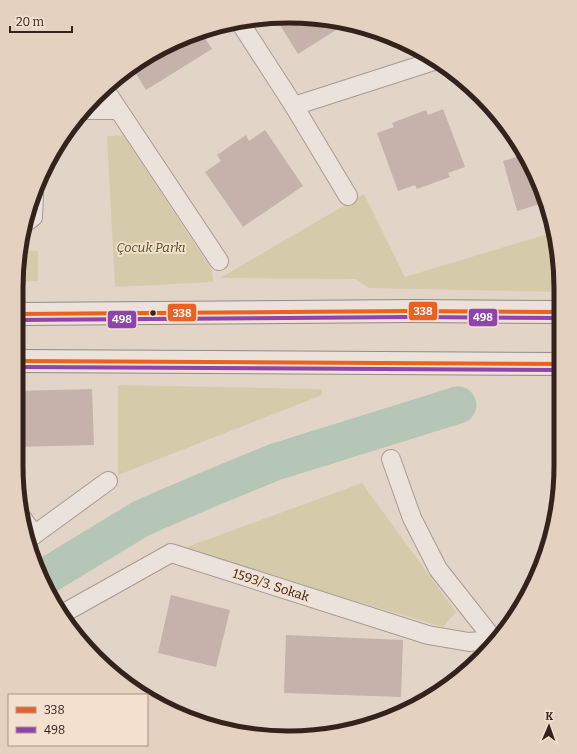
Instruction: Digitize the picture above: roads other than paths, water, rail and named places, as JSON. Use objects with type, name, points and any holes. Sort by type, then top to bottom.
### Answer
[{"type":"main road","points":[[23,314],[404,311],[554,312]]},
{"type":"main road","points":[[23,361],[554,364]]},
{"type":"street","points":[[243,27],[294,106],[348,196]]},
{"type":"street","points":[[294,106],[428,63]]},
{"type":"street","points":[[108,94],[219,261]]},
{"type":"street","points":[[92,110],[118,110]]},
{"type":"street","points":[[391,459],[412,518],[438,568],[493,635]]},
{"type":"street","points":[[33,537],[108,481]]},
{"type":"street","name":"1593/3. Sokak","points":[[67,611],[171,553],[428,635],[470,642],[489,640]]},
{"type":"waterway","points":[[47,576],[142,518],[207,490],[275,462],[458,405]]},
{"type":"park label","name":"Çocuk Parkı","points":[[151,247]]}]
